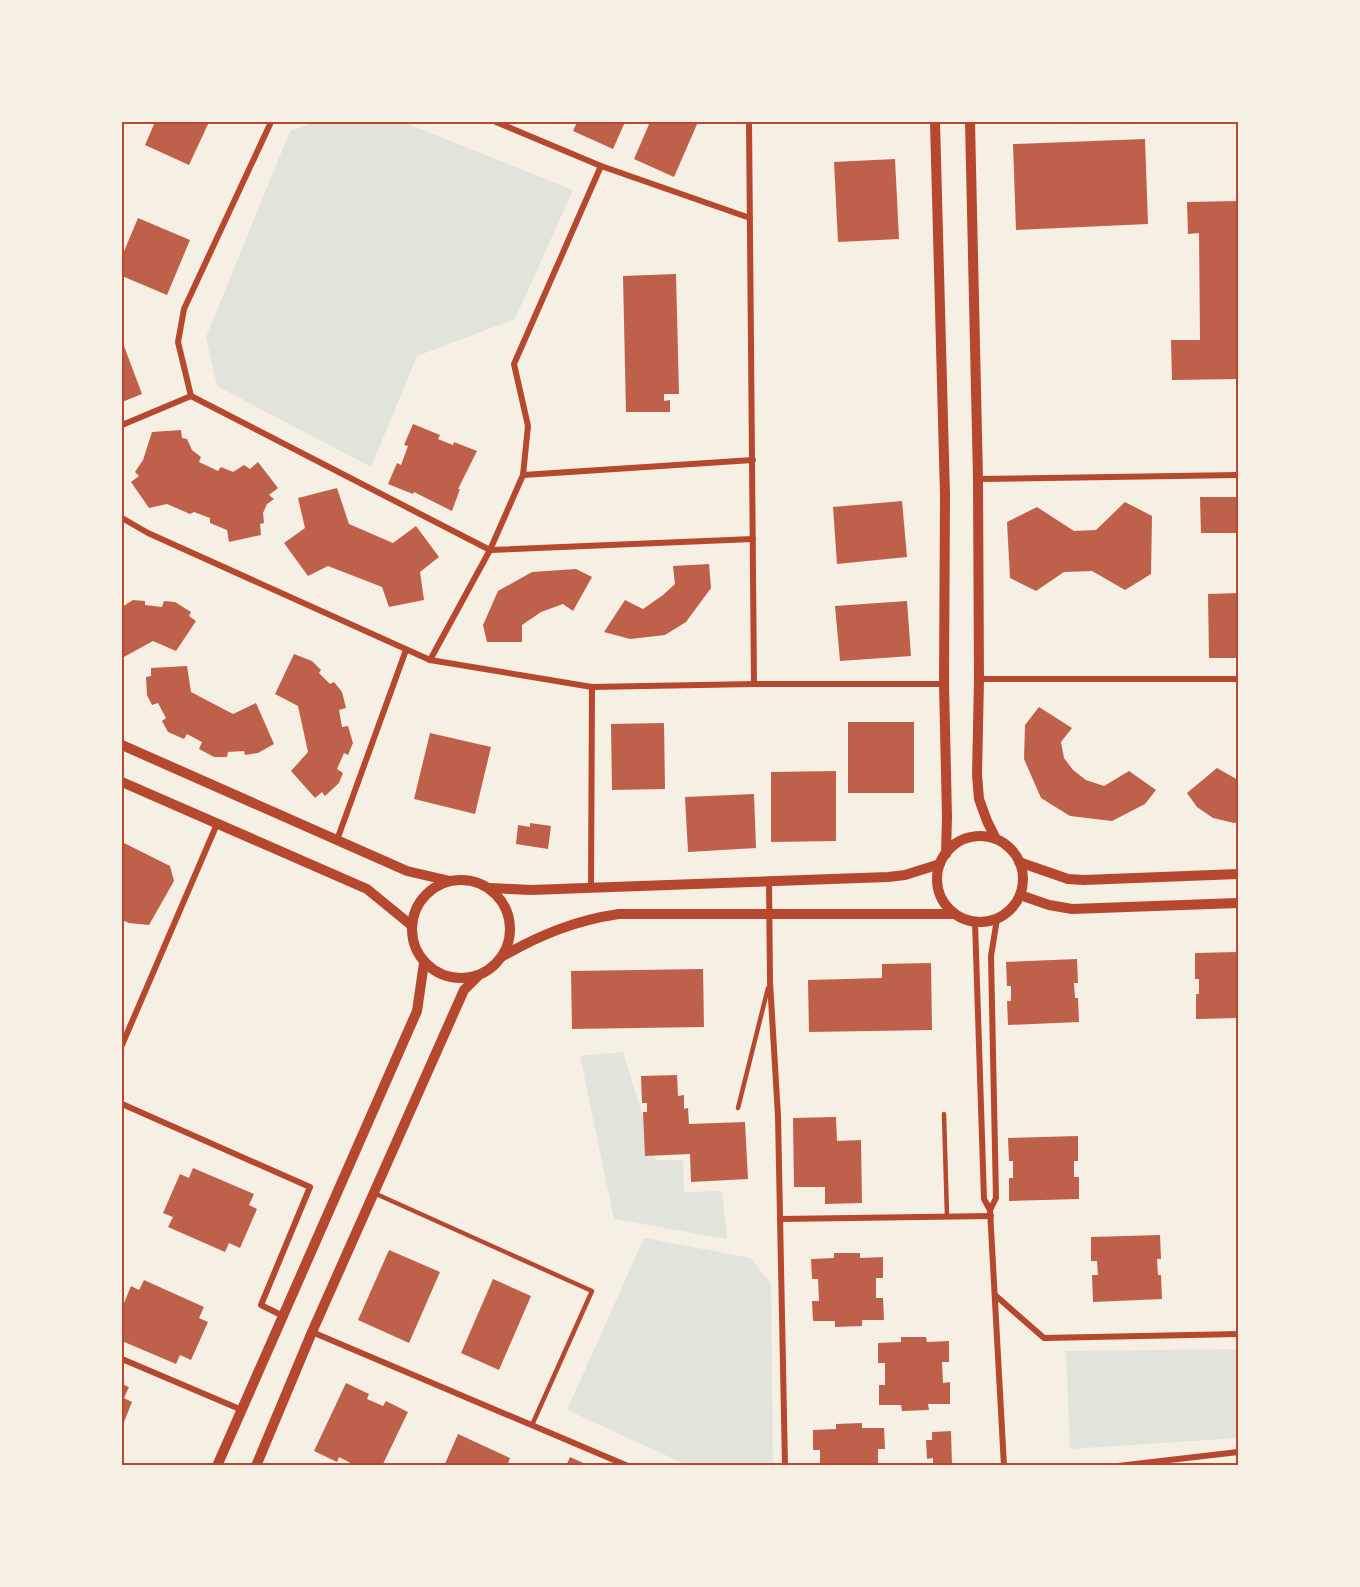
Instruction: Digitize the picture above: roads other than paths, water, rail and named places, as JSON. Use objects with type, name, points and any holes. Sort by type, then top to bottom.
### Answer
[{"type":"street","points":[[271,122],[184,309],[178,342],[191,396],[490,550],[753,539]]},
{"type":"street","points":[[496,122],[601,166],[750,218]]},
{"type":"street","points":[[749,122],[754,684]]},
{"type":"street","points":[[122,745],[407,871],[450,881],[471,880],[490,888],[531,890],[888,877],[905,875],[943,859],[963,840],[974,837],[996,839],[1006,845],[1020,862],[1022,873],[1020,895],[1015,905],[997,919],[986,922],[964,920],[946,906],[938,886],[943,859],[947,817],[944,684],[945,495],[935,122]]},
{"type":"street","points":[[970,122],[978,479],[977,775],[979,800],[996,839]]},
{"type":"street","points":[[430,660],[490,550],[524,475],[528,426],[514,364],[601,166]]},
{"type":"street","points":[[122,425],[191,396]]},
{"type":"street","points":[[524,475],[753,460]]},
{"type":"street","points":[[978,479],[1239,475]]},
{"type":"street","points":[[122,518],[148,533],[430,660],[592,687],[944,684]]},
{"type":"street","points":[[337,840],[406,650]]},
{"type":"street","points":[[979,680],[1239,679]]},
{"type":"street","points":[[591,888],[592,687]]},
{"type":"street","points":[[122,782],[366,889],[411,925]]},
{"type":"street","points":[[122,1045],[217,824]]},
{"type":"street","points":[[1020,862],[1068,879],[1084,880],[1239,874]]},
{"type":"street","points":[[769,880],[770,982],[778,1116],[785,1466]]},
{"type":"street","points":[[450,881],[431,889],[417,905],[411,925],[413,945],[424,963],[440,975],[459,980],[478,976]]},
{"type":"street","points":[[490,888],[503,902],[510,920],[510,938],[503,956]]},
{"type":"street","points":[[1020,895],[1072,909],[1239,903]]},
{"type":"street","points":[[256,1466],[312,1332],[464,990],[478,976],[492,968],[503,956],[551,931],[619,914],[954,914]]},
{"type":"street","points":[[990,1213],[996,1198],[991,956],[997,919]]},
{"type":"street","points":[[975,922],[984,1199],[990,1213],[1004,1466]]},
{"type":"street","points":[[217,1466],[417,1011],[424,963]]},
{"type":"street","points":[[122,1104],[310,1187],[261,1305],[283,1316]]},
{"type":"street","points":[[780,1219],[990,1213]]},
{"type":"street","points":[[995,1295],[1044,1338],[1239,1334]]},
{"type":"street","points":[[312,1332],[628,1466]]},
{"type":"street","points":[[122,1359],[242,1410]]},
{"type":"street","points":[[1118,1466],[1239,1452]]},
{"type":"lane","points":[[738,1108],[770,982]]},
{"type":"lane","points":[[944,1114],[947,1216]]},
{"type":"lane","points":[[374,1194],[592,1291],[532,1425]]}]
